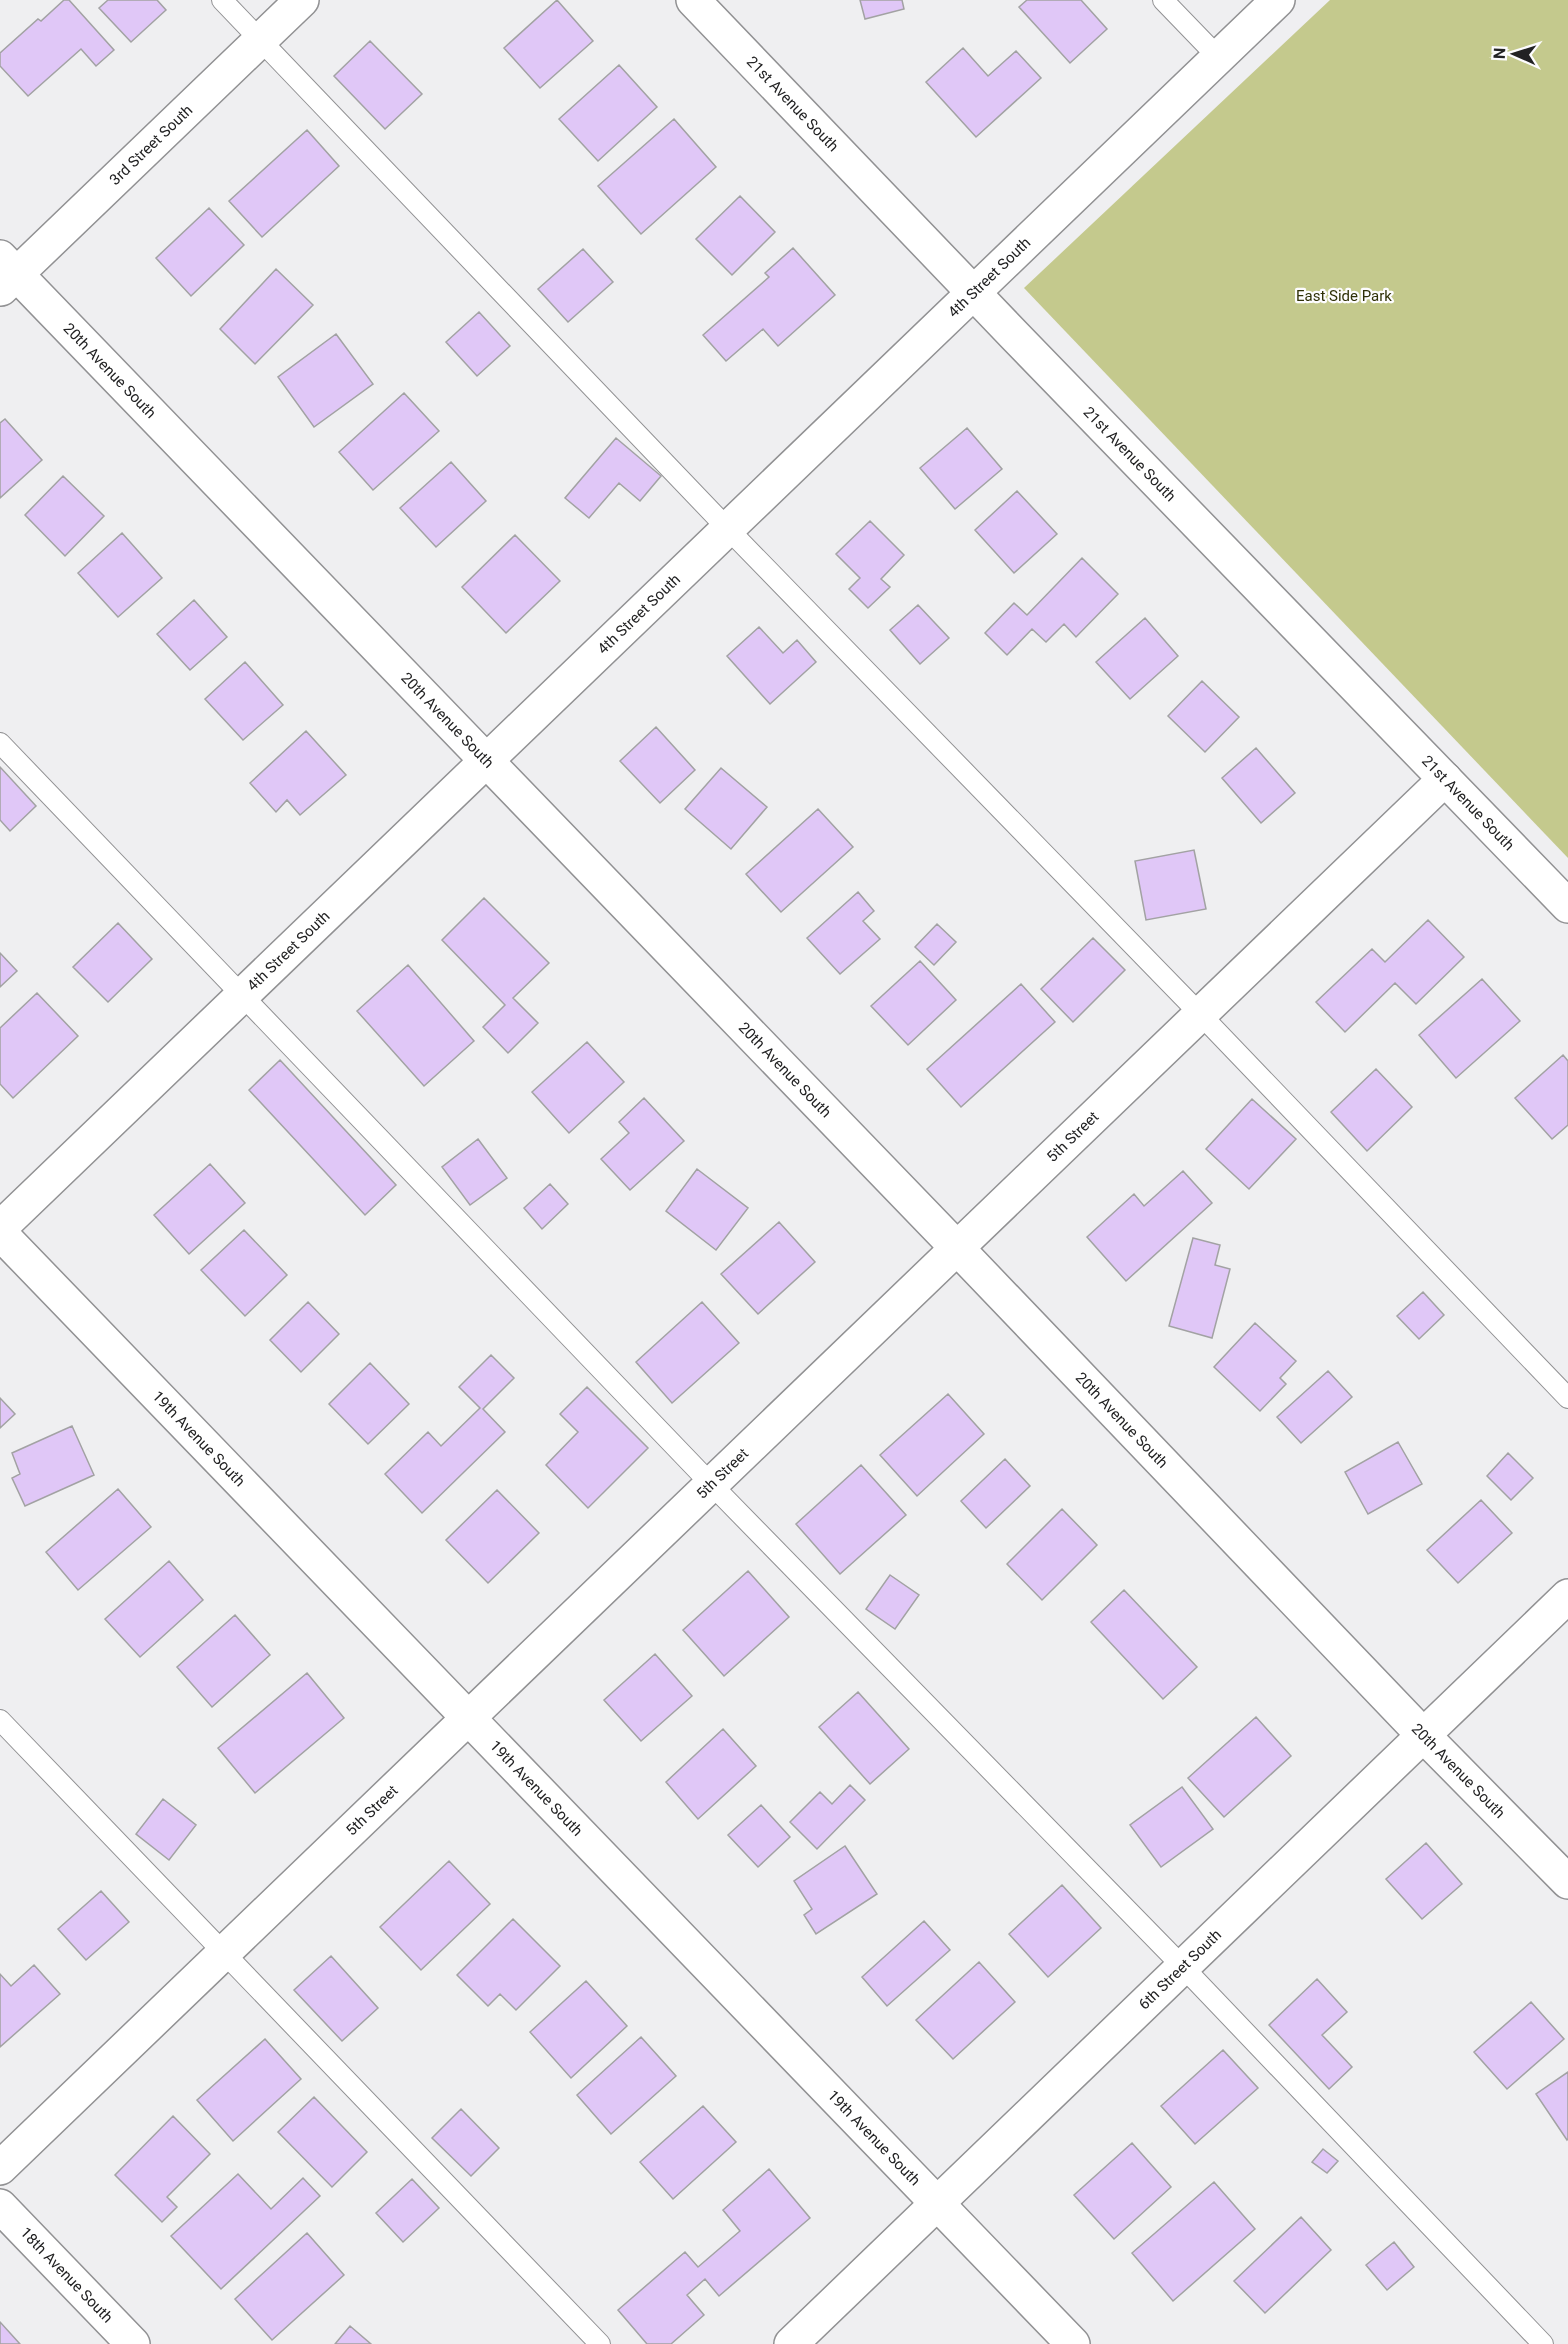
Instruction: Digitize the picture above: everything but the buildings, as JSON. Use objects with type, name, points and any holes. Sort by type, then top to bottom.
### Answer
[{"type":"street","name":"3rd Street South","points":[[5,274],[302,0]]},
{"type":"street","name":"21st Avenue South","points":[[693,0],[1568,906]]},
{"type":"street","name":"4th Street South","points":[[0,1228],[1278,0]]},
{"type":"street","name":"20th Avenue South","points":[[5,274],[487,760],[1424,1736],[1568,1882]]},
{"type":"street","name":"5th Street","points":[[0,2168],[1445,779]]},
{"type":"street","name":"19th Avenue South","points":[[0,1233],[1073,2344]]},
{"type":"street","name":"6th Street South","points":[[791,2344],[1568,1596]]},
{"type":"street","name":"18th Avenue South","points":[[0,2206],[133,2344]]},
{"type":"lane","points":[[222,0],[727,528],[1200,1014],[1568,1398]]},
{"type":"lane","points":[[1163,0],[1218,57]]},
{"type":"lane","points":[[0,743],[711,1484],[1183,1967],[1543,2344]]},
{"type":"lane","points":[[0,1720],[600,2344]]},
{"type":"green space","name":"East Side Park","points":[[1330,0],[1568,0],[1568,858],[1024,288]]}]
